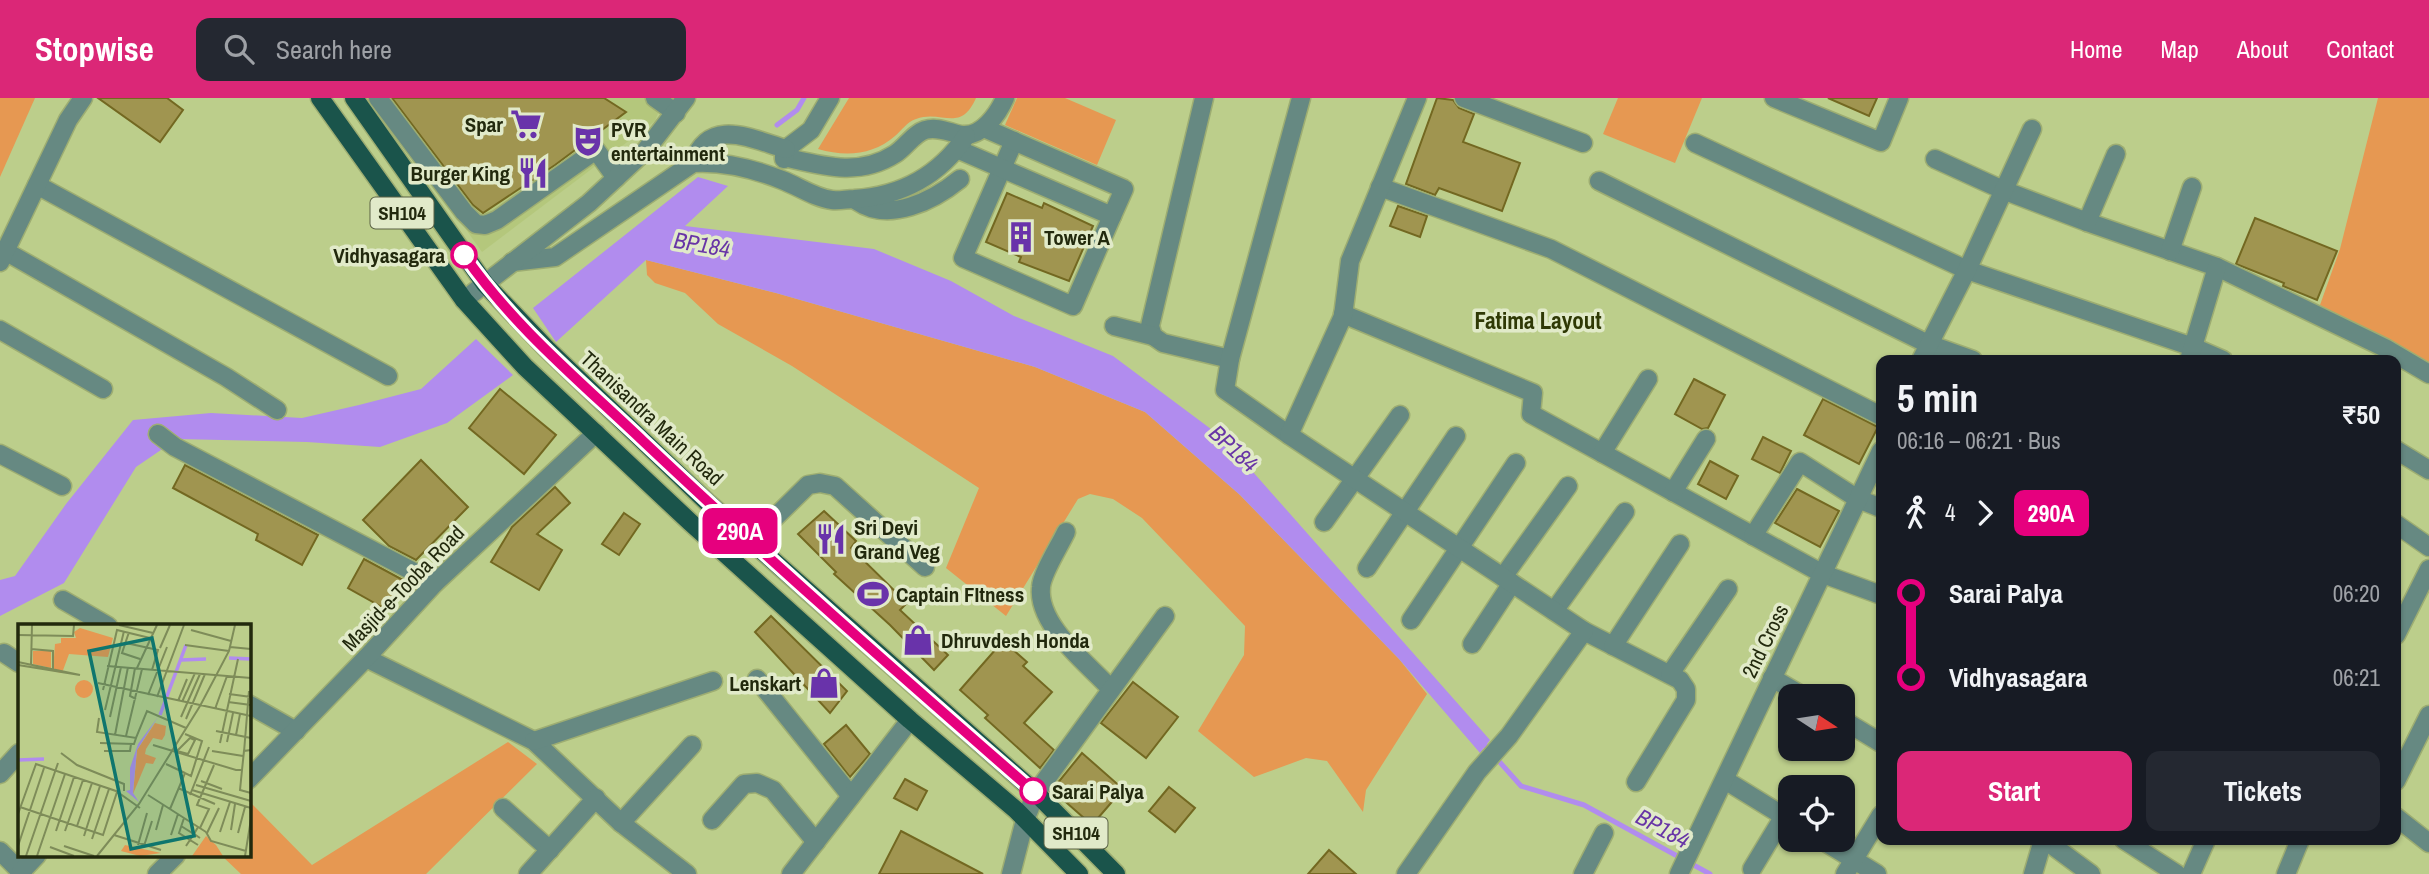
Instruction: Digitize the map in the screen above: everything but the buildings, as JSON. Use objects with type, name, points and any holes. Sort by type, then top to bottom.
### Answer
[{"type":"main road","name":"SH104","points":[[320,98],[464,300],[525,367],[680,513],[1025,820],[1079,874]]},
{"type":"main road","name":"Thanisandra Main Road","points":[[354,98],[485,284],[506,308],[751,541],[1036,793],[1116,874]]},
{"type":"street","points":[[83,98],[68,120],[3,256],[226,377],[277,410]]},
{"type":"street","points":[[378,98],[476,224],[485,225],[497,220],[596,150],[616,178]]},
{"type":"street","points":[[464,300],[589,203],[646,150],[681,105],[655,98]]},
{"type":"street","points":[[780,179],[785,153],[811,130],[830,98]]},
{"type":"street","points":[[512,262],[555,257],[693,163],[717,161],[780,179],[832,200],[885,196],[914,185],[942,165],[962,142],[984,128],[1005,98]]},
{"type":"street","points":[[1153,336],[1150,326],[1205,98]]},
{"type":"street","points":[[1301,98],[1230,359],[1225,390],[1584,631],[1680,680],[1686,689],[1686,700],[1636,782]]},
{"type":"street","points":[[1289,435],[1343,314],[1350,261],[1416,98]]},
{"type":"street","points":[[1464,98],[1583,143]]},
{"type":"street","points":[[1774,98],[1881,142],[1899,98]]},
{"type":"street","points":[[984,128],[1014,141],[1057,160],[1124,189],[1073,306],[963,258],[1014,141]]},
{"type":"street","points":[[693,163],[701,146],[726,133],[833,168],[862,168],[899,152],[923,131],[936,129],[1002,168],[1112,216]]},
{"type":"street","points":[[1925,352],[1967,270],[2032,129]]},
{"type":"street","points":[[1695,142],[1967,270],[2191,354],[2217,267]]},
{"type":"street","points":[[2087,222],[2116,154]]},
{"type":"street","points":[[1935,159],[2003,190],[2217,267],[2397,355]]},
{"type":"street","points":[[1045,187],[1057,160]]},
{"type":"street","points":[[854,199],[872,209],[906,207],[941,194],[960,179]]},
{"type":"street","points":[[1599,181],[1925,352],[1943,355]]},
{"type":"street","points":[[37,185],[387,376]]},
{"type":"street","points":[[1380,187],[1551,249],[1876,413]]},
{"type":"street","points":[[2170,251],[2192,187]]},
{"type":"street","points":[[1343,314],[1533,393],[1531,414],[1823,574],[1876,593]]},
{"type":"street","points":[[1114,326],[1153,336],[1163,343],[1230,359]]},
{"type":"street","points":[[0,330],[103,389]]},
{"type":"street","points":[[2401,357],[2429,374]]},
{"type":"street","points":[[1602,453],[1647,379]]},
{"type":"street","points":[[1324,522],[1400,415]]},
{"type":"street","name":"Masjid-e-Tooba Road","points":[[250,778],[435,583],[596,433]]},
{"type":"street","points":[[158,434],[175,447],[435,583]]},
{"type":"street","points":[[1367,568],[1456,436]]},
{"type":"street","points":[[1673,492],[1706,439]]},
{"type":"street","points":[[2401,453],[2429,470]]},
{"type":"street","points":[[0,454],[62,486]]},
{"type":"street","name":"2nd Cross","points":[[1683,865],[1876,461]]},
{"type":"street","points":[[1753,536],[1800,462],[1858,499],[1876,506]]},
{"type":"street","points":[[1411,620],[1516,463]]},
{"type":"street","points":[[751,541],[808,485],[820,483],[835,486],[925,567]]},
{"type":"street","points":[[1472,644],[1507,580],[1568,486]]},
{"type":"street","points":[[1554,611],[1625,512]]},
{"type":"street","points":[[2401,527],[2429,547]]},
{"type":"street","points":[[1066,532],[1041,585],[1041,606],[1049,623],[1110,688]]},
{"type":"street","points":[[1613,646],[1680,544]]},
{"type":"street","points":[[2401,625],[2429,569]]},
{"type":"street","points":[[1670,674],[1728,589]]},
{"type":"street","points":[[63,600],[106,624]]},
{"type":"street","points":[[1012,874],[1025,820],[1036,793],[1165,616]]},
{"type":"street","points":[[1406,874],[1477,772],[1508,736],[1584,631]]},
{"type":"street","points":[[4,653],[18,662]]},
{"type":"street","points":[[366,658],[534,741],[621,823],[687,874]]},
{"type":"street","points":[[1772,678],[1782,684]]},
{"type":"street","points":[[757,679],[851,796]]},
{"type":"street","points":[[534,741],[713,681]]},
{"type":"street","points":[[250,705],[296,731]]},
{"type":"street","points":[[2401,771],[2429,715]]},
{"type":"street","points":[[791,874],[910,720]]},
{"type":"street","points":[[1855,727],[1876,740]]},
{"type":"street","points":[[621,823],[692,745]]},
{"type":"street","points":[[0,774],[18,754]]},
{"type":"street","points":[[1725,780],[1778,812]]},
{"type":"street","points":[[712,820],[744,783],[757,783],[774,790],[816,842]]},
{"type":"street","points":[[528,874],[596,798]]},
{"type":"street","points":[[503,808],[550,850]]},
{"type":"street","points":[[2401,821],[2429,843]]},
{"type":"street","points":[[1849,867],[1876,823]]},
{"type":"street","points":[[1752,869],[1778,831]]},
{"type":"street","points":[[1583,874],[1604,832]]},
{"type":"street","points":[[2032,874],[2042,845]]},
{"type":"street","points":[[2051,845],[2091,874]]},
{"type":"street","points":[[2132,845],[2177,874]]},
{"type":"street","points":[[2191,874],[2204,845]]},
{"type":"street","points":[[2286,874],[2298,845]]},
{"type":"street","points":[[0,851],[21,873],[36,856]]},
{"type":"street","points":[[1834,852],[1849,867],[1877,874]]},
{"type":"street","points":[[158,874],[175,856]]},
{"type":"shaded area","points":[[0,98],[35,98],[0,177]]},
{"type":"shaded area","points":[[373,98],[664,98],[655,121],[482,252]]},
{"type":"shaded area","points":[[849,98],[976,98],[964,115],[957,118],[916,119],[887,142],[868,151],[839,153],[818,149]]},
{"type":"shaded area","points":[[1017,98],[1065,98],[1116,120],[1097,165],[1005,125]]},
{"type":"shaded area","points":[[1618,98],[1702,98],[1675,163],[1603,134]]},
{"type":"shaded area","points":[[2378,98],[2429,98],[2429,362],[2320,305],[2340,249]]},
{"type":"shaded area","points":[[646,260],[776,293],[1035,367],[1145,412],[1240,495],[1399,659],[1427,694],[1366,790],[1363,812],[1327,761],[1306,758],[1254,777],[1198,731],[1244,655],[1245,626],[1142,518],[1113,499],[1090,494],[1078,499],[1006,616],[946,568],[979,488],[792,366],[718,324],[685,293],[655,283],[647,275]]},
{"type":"shaded area","points":[[508,742],[537,764],[426,874],[241,874],[222,856],[250,856],[250,802],[312,865]]},
{"type":"water","points":[[698,177],[728,186],[685,226],[874,249],[951,281],[1014,316],[1113,356],[1223,438],[1490,740],[1480,753],[1399,659],[1240,495],[1145,412],[1035,367],[776,293],[646,260],[556,342],[533,308]]},
{"type":"water","points":[[476,339],[513,375],[447,423],[380,447],[307,442],[177,439],[136,467],[64,583],[0,616],[0,580],[15,576],[66,504],[133,420],[211,413],[302,418],[359,405],[421,389]]},
{"type":"waterway","points":[[777,125],[797,110],[804,98]]},
{"type":"waterway","name":"BP184","points":[[1481,741],[1521,786],[1584,805],[1710,874]]},
{"type":"bus line","name":"290A","points":[[464,255],[506,308],[687,483],[1033,791]]},
{"type":"place","name":"Spar","points":[[526,124]]},
{"type":"place","name":"PVR entertainment","points":[[588,141]]},
{"type":"place","name":"Burger King","points":[[533,173]]},
{"type":"place","name":"Tower A","points":[[1021,237]]},
{"type":"place","name":"Vidhyasagara","points":[[464,255]]},
{"type":"place","name":"Sri Devi Grand Veg","points":[[831,539]]},
{"type":"place","name":"Captain FItness","points":[[873,594]]},
{"type":"place","name":"Dhruvdesh Honda","points":[[918,640]]},
{"type":"place","name":"Lenskart","points":[[824,683]]},
{"type":"place","name":"Sarai Palya","points":[[1033,791]]},
{"type":"district","name":"Fatima Layout","points":[[1538,320]]}]
